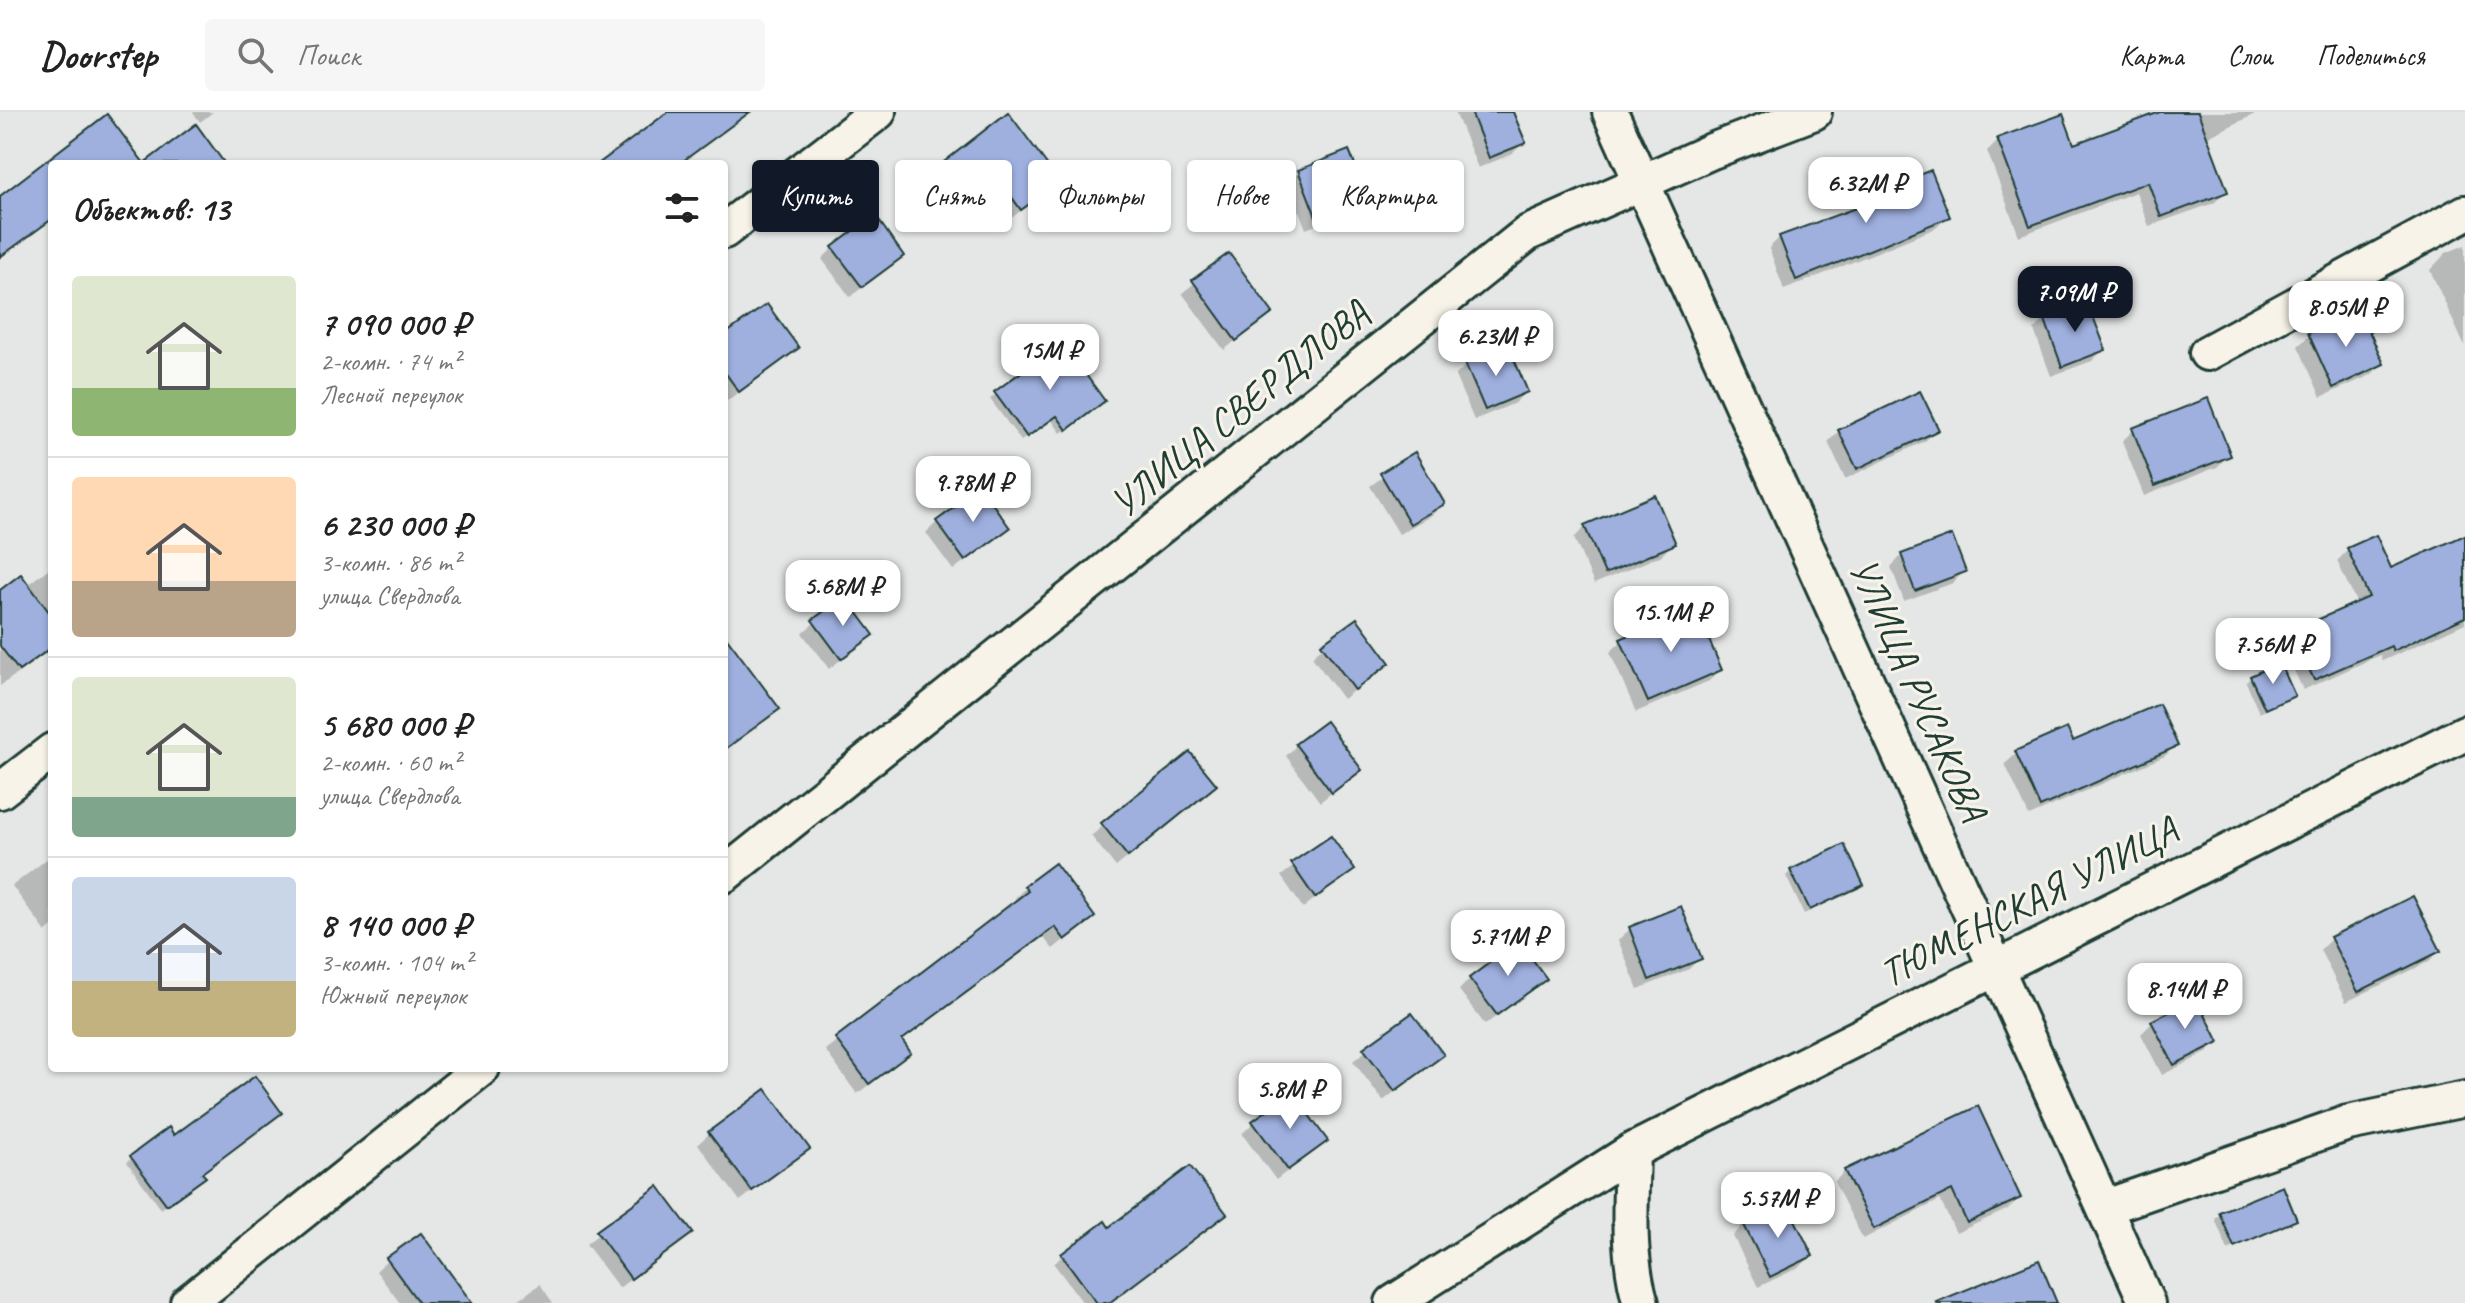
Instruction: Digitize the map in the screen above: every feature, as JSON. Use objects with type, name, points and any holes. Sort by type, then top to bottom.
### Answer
[{"type":"street","points":[[728,228],[878,112]]},
{"type":"street","name":"УЛИЦА РУСАКОВА","points":[[1610,112],[2147,1303]]},
{"type":"street","name":"УЛИЦА СВЕРДЛОВА","points":[[728,872],[1528,233],[1814,112]]},
{"type":"street","points":[[2207,353],[2465,213]]},
{"type":"street","name":"ТЮМЕНСКАЯ УЛИЦА","points":[[1393,1303],[1632,1151],[1995,966],[2465,733]]},
{"type":"street","points":[[0,791],[48,754]]},
{"type":"street","points":[[188,1303],[477,1072]]},
{"type":"street","points":[[2106,1207],[2348,1123],[2465,1099]]},
{"type":"street","points":[[1632,1151],[1632,1245],[1635,1283],[1641,1303]]},
{"type":"building","points":[[668,112],[750,112],[684,160],[603,160]]},
{"type":"building","points":[[1008,112],[1044,160],[1028,160],[1028,205],[1021,210],[1012,197],[1012,160],[946,160]]},
{"type":"building","points":[[1471,112],[1513,112],[1526,143],[1489,158]]},
{"type":"building","points":[[2160,112],[2198,112],[2228,192],[2161,217],[2148,182],[2030,226],[1997,138],[2063,114],[2074,144]]},
{"type":"building","points":[[107,114],[142,160],[48,160],[48,222],[0,257],[0,196]]},
{"type":"building","points":[[196,124],[222,160],[148,160]]},
{"type":"building","points":[[1349,150],[1353,160],[1324,160]]},
{"type":"building","points":[[1312,165],[1312,206],[1298,170]]},
{"type":"building","points":[[1931,170],[1950,217],[1796,280],[1779,236],[1864,205],[1861,198]]},
{"type":"building","points":[[879,221],[904,256],[862,287],[832,247],[852,232],[879,232]]},
{"type":"building","points":[[1229,253],[1273,313],[1236,341],[1192,280]]},
{"type":"building","points":[[2087,301],[2106,350],[2062,367],[2044,317]]},
{"type":"building","points":[[767,304],[799,348],[739,392],[728,377],[728,332]]},
{"type":"building","points":[[2360,311],[2384,364],[2333,388],[2308,333]]},
{"type":"building","points":[[1062,342],[1105,401],[1067,430],[1057,416],[1027,437],[994,392]]},
{"type":"building","points":[[1508,345],[1528,392],[1485,410],[1465,363]]},
{"type":"building","points":[[1920,391],[1939,430],[1857,469],[1838,430]]},
{"type":"building","points":[[2208,398],[2231,456],[2155,486],[2132,428]]},
{"type":"building","points":[[1415,452],[1445,504],[1410,524],[1380,473]]},
{"type":"building","points":[[981,488],[1010,528],[965,561],[936,521]]},
{"type":"building","points":[[1655,495],[1676,544],[1605,574],[1584,525]]},
{"type":"building","points":[[1952,535],[1966,572],[1915,591],[1901,554]]},
{"type":"building","points":[[2376,535],[2391,568],[2465,535],[2465,617],[2393,651],[2391,646],[2314,680],[2292,631],[2369,597],[2347,548]]},
{"type":"building","points":[[21,574],[48,611],[48,650],[19,671],[0,646],[0,590]]},
{"type":"building","points":[[845,596],[874,635],[841,659],[812,620]]},
{"type":"building","points":[[1695,607],[1722,670],[1648,702],[1620,639]]},
{"type":"building","points":[[1357,618],[1390,663],[1355,690],[1321,644]]},
{"type":"building","points":[[728,639],[780,709],[728,747]]},
{"type":"building","points":[[2280,662],[2295,696],[2265,709],[2250,676]]},
{"type":"building","points":[[2159,704],[2178,746],[2040,807],[2015,751],[2067,728],[2073,741]]},
{"type":"building","points":[[1326,721],[1362,770],[1332,793],[1295,744]]},
{"type":"building","points":[[1190,752],[1217,785],[1128,857],[1101,823]]},
{"type":"building","points":[[1331,836],[1355,870],[1315,898],[1291,863]]},
{"type":"building","points":[[1844,844],[1864,885],[1810,910],[1790,870]]},
{"type":"building","points":[[1055,863],[1095,917],[1065,940],[1055,927],[902,1040],[911,1053],[869,1084],[835,1038],[1028,891],[1024,886]]},
{"type":"building","points":[[2413,896],[2441,951],[2358,992],[2330,937]]},
{"type":"building","points":[[1681,906],[1702,959],[1649,980],[1629,927]]},
{"type":"building","points":[[1519,941],[1547,979],[1497,1015],[1469,978]]},
{"type":"building","points":[[2197,998],[2219,1042],[2174,1065],[2151,1021]]},
{"type":"building","points":[[1412,1013],[1444,1055],[1395,1091],[1363,1048]]},
{"type":"building","points":[[255,1076],[282,1113],[202,1173],[206,1177],[167,1205],[130,1156],[169,1127],[174,1135]]},
{"type":"building","points":[[766,1089],[810,1149],[752,1191],[708,1132]]},
{"type":"building","points":[[1292,1092],[1328,1141],[1288,1170],[1252,1121]]},
{"type":"building","points":[[1978,1106],[2021,1198],[1967,1223],[1952,1190],[1874,1229],[1844,1170]]},
{"type":"building","points":[[1190,1166],[1227,1214],[1109,1303],[1097,1303],[1061,1254],[1105,1221],[1109,1227]]},
{"type":"building","points":[[658,1186],[693,1233],[631,1279],[596,1231]]},
{"type":"building","points":[[2283,1186],[2297,1220],[2234,1247],[2219,1212]]},
{"type":"building","points":[[1786,1202],[1813,1256],[1770,1277],[1743,1223]]},
{"type":"building","points":[[421,1233],[472,1303],[419,1303],[386,1258]]},
{"type":"building","points":[[2039,1260],[2057,1303],[1936,1302]]}]
